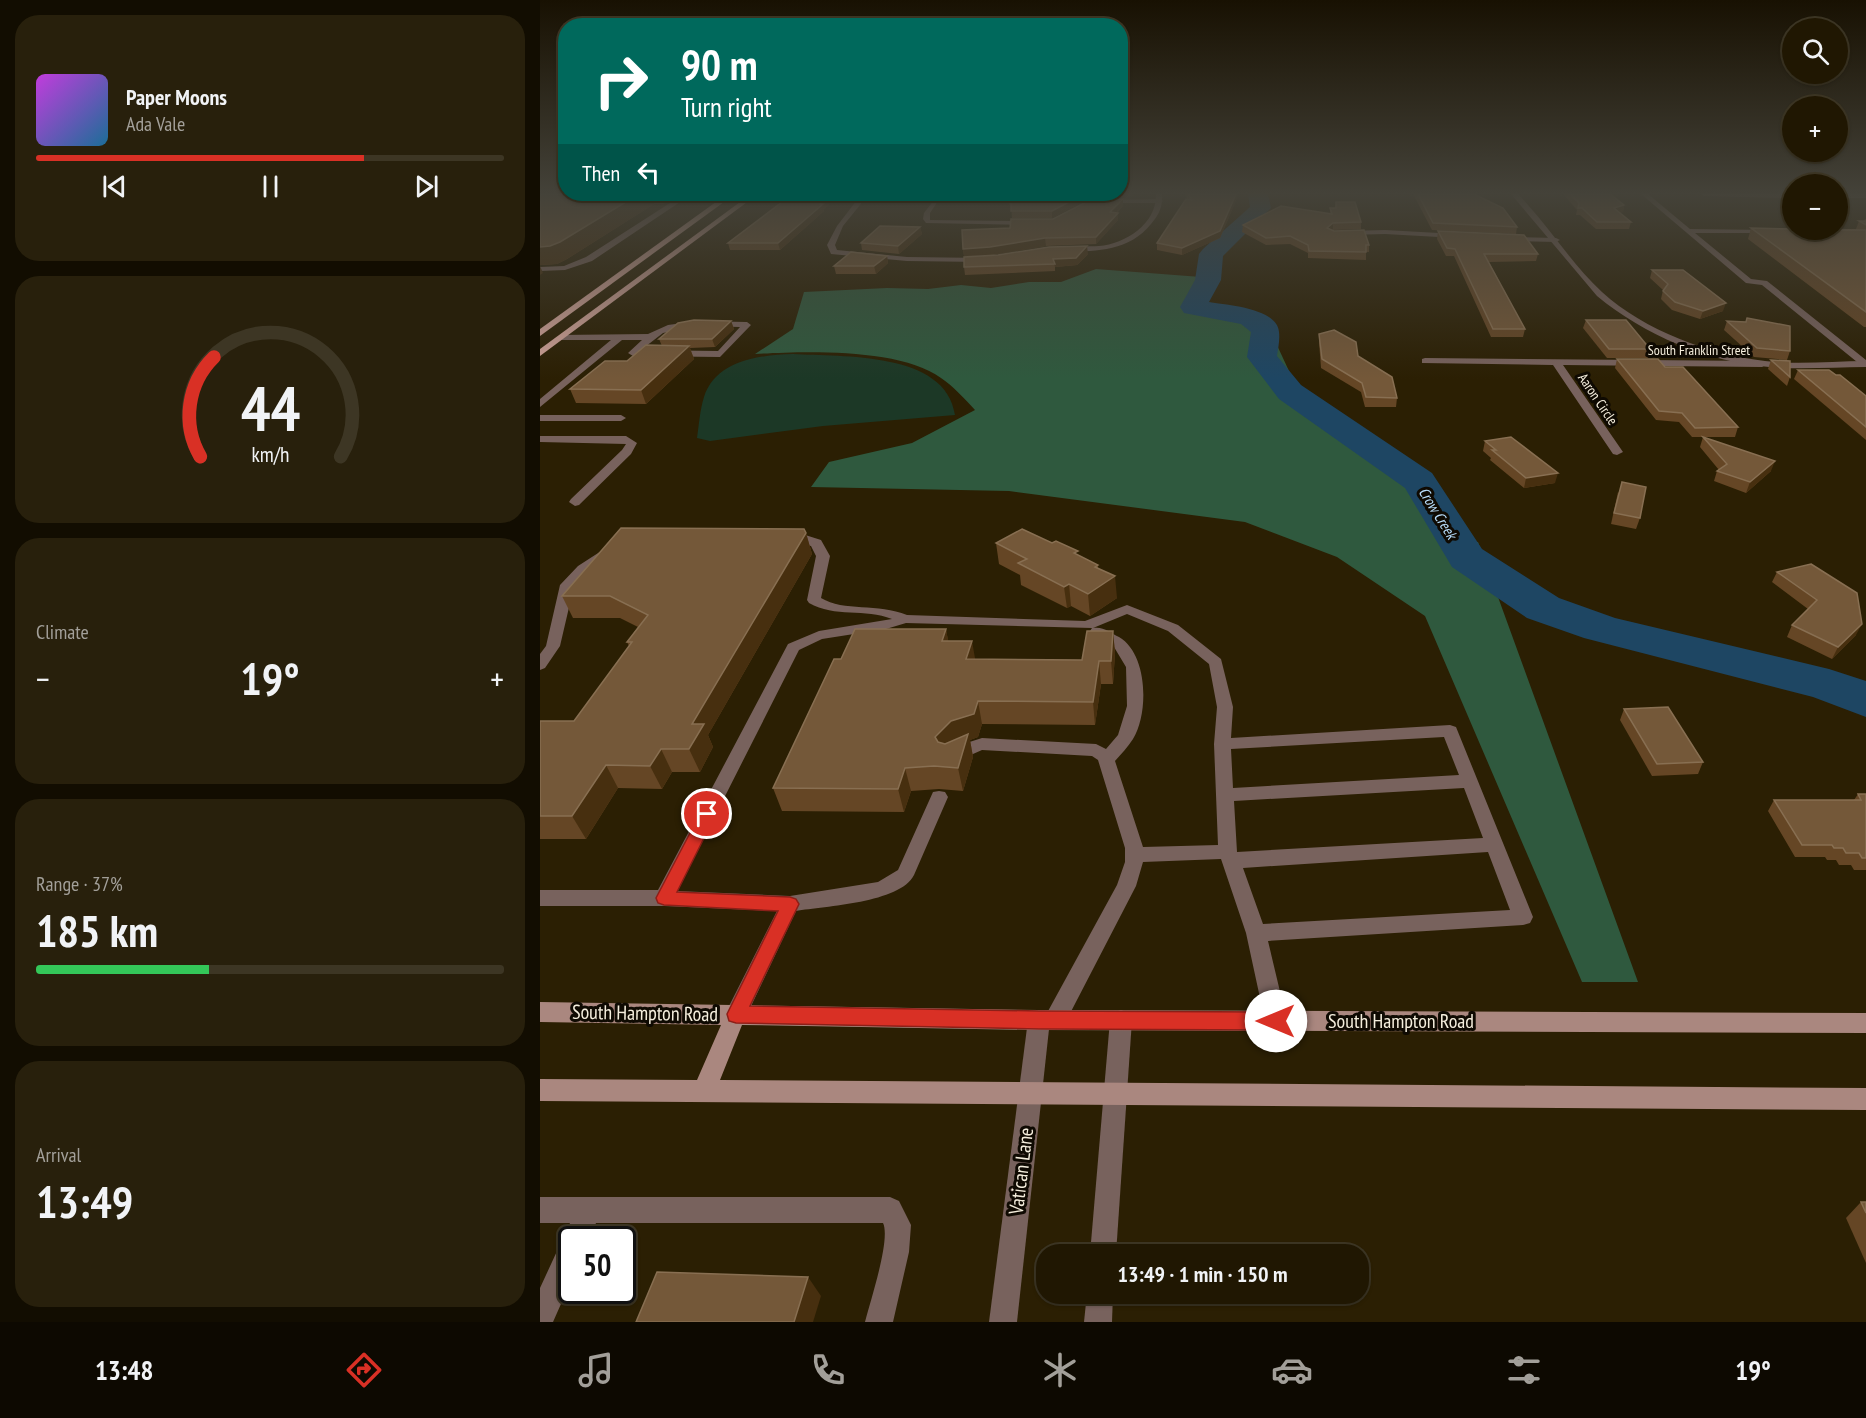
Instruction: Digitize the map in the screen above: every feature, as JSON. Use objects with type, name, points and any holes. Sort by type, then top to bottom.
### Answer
[{"type":"main road","points":[[540,333],[646,256]]},
{"type":"main road","points":[[540,353],[672,256]]},
{"type":"main road","points":[[562,337],[549,334],[575,307]]},
{"type":"main road","name":"South Hampton Road","points":[[540,1012],[1047,1020],[1866,1023]]},
{"type":"main road","points":[[704,1091],[736,1014]]},
{"type":"main road","points":[[540,1090],[1866,1099]]},
{"type":"street","points":[[540,269],[565,268],[594,256]]},
{"type":"street","points":[[873,256],[907,259],[994,258]]},
{"type":"street","points":[[1568,256],[1600,295],[1635,320],[1701,349],[1765,364]]},
{"type":"street","points":[[1719,256],[1749,281],[1764,283],[1866,364]]},
{"type":"street","points":[[562,337],[650,337],[658,330],[677,325],[747,325],[720,354],[633,353],[650,337]]},
{"type":"street","points":[[540,404],[620,337]]},
{"type":"street","name":"South Franklin Street","points":[[1425,361],[1866,364]]},
{"type":"street","name":"Aaron Circle","points":[[1556,362],[1617,452]]},
{"type":"street","points":[[540,418],[621,418]]},
{"type":"street","points":[[540,439],[626,439],[632,443],[627,452],[575,502]]},
{"type":"street","points":[[776,537],[799,537],[816,543],[823,556],[814,600],[821,605],[886,612],[905,619],[1087,625],[1127,609],[1173,628],[1216,662],[1225,707],[1222,744],[1230,857],[1256,933],[1276,1021]]},
{"type":"street","points":[[540,665],[553,646],[567,585],[603,553],[619,546]]},
{"type":"street","points":[[664,898],[793,647],[819,635],[886,625],[905,619]]},
{"type":"street","points":[[1087,625],[1120,644],[1134,667],[1134,706],[1126,737],[1106,760]]},
{"type":"street","points":[[1222,744],[1450,731],[1523,917],[1256,933]]},
{"type":"street","points":[[951,760],[963,750],[982,744],[1096,750],[1106,760],[1134,848],[1134,855],[1126,886],[1047,1020]]},
{"type":"street","points":[[1224,795],[1469,781]]},
{"type":"street","points":[[540,898],[664,898],[790,904],[882,890],[905,875],[939,797]]},
{"type":"street","points":[[1134,855],[1230,857],[1494,844]]},
{"type":"street","points":[[736,1014],[790,904]]},
{"type":"street","name":"Vatican Lane","points":[[1003,1322],[1030,1093],[1047,1020]]},
{"type":"street","points":[[1104,1244],[1121,1020]]},
{"type":"street","points":[[540,1210],[890,1210],[898,1225],[896,1252],[879,1322]]},
{"type":"street","points":[[582,1226],[589,1210]]},
{"type":"street","points":[[540,1319],[558,1279]]},
{"type":"street","points":[[1098,1322],[1099,1304]]},
{"type":"green space","points":[[1096,269],[1201,277],[1198,306],[1264,317],[1301,397],[1404,466],[1452,542],[1478,542],[1638,982],[1582,982],[1425,616],[1337,557],[1245,522],[1009,491],[811,487],[829,462],[912,443],[975,410],[941,378],[924,368],[902,361],[878,356],[825,352],[755,354],[793,329],[804,292],[887,288],[928,289],[961,285],[991,288],[1029,282],[1061,282]]},
{"type":"green space","points":[[793,354],[863,358],[913,368],[933,379],[947,394],[955,415],[823,426],[710,441],[697,438],[704,397],[718,375],[729,367],[754,358]]},
{"type":"building","points":[[847,256],[887,256],[874,266],[834,266]]},
{"type":"building","points":[[1078,256],[1076,258],[1053,259],[1055,264],[964,267],[964,257]]},
{"type":"building","points":[[1458,256],[1485,256],[1525,329],[1493,329]]},
{"type":"building","points":[[1789,256],[1866,256],[1866,312]]},
{"type":"building","points":[[1652,270],[1683,270],[1726,303],[1703,311],[1675,302],[1663,291],[1668,284]]},
{"type":"building","points":[[1747,318],[1790,326],[1790,351],[1757,348],[1727,321],[1746,322]]},
{"type":"building","points":[[694,320],[731,321],[712,339],[659,339],[678,323]]},
{"type":"building","points":[[1586,320],[1626,320],[1650,349],[1609,349]]},
{"type":"building","points":[[1334,330],[1356,342],[1358,356],[1392,377],[1397,398],[1366,397],[1362,383],[1322,359],[1319,334]]},
{"type":"building","points":[[646,345],[689,346],[641,390],[570,389],[605,361],[627,361]]},
{"type":"building","points":[[1617,359],[1658,359],[1665,367],[1683,367],[1738,427],[1695,428],[1682,413],[1659,411]]},
{"type":"building","points":[[1771,360],[1790,361],[1790,377]]},
{"type":"building","points":[[1798,370],[1829,370],[1840,375],[1866,396],[1866,427]]},
{"type":"building","points":[[1511,437],[1558,473],[1526,478],[1492,450],[1496,450],[1485,441]]},
{"type":"building","points":[[1703,437],[1775,461],[1750,482],[1717,471],[1727,464]]},
{"type":"building","points":[[1622,482],[1646,487],[1640,518],[1614,513]]},
{"type":"building","points":[[621,528],[804,529],[806,533],[692,724],[704,724],[689,749],[661,749],[650,766],[606,765],[572,816],[540,816],[540,721],[574,721],[632,642],[627,642],[648,615],[610,596],[562,596]]},
{"type":"building","points":[[1022,529],[1052,543],[1056,541],[1078,551],[1074,553],[1098,565],[1095,567],[1115,576],[1088,594],[1069,584],[1064,587],[1018,563],[1027,559],[996,543]]},
{"type":"building","points":[[1811,564],[1857,593],[1862,624],[1838,647],[1792,625],[1817,600],[1777,572]]},
{"type":"building","points":[[855,629],[946,629],[942,641],[972,641],[966,659],[1082,660],[1087,631],[1113,631],[1111,661],[1099,661],[1093,702],[978,701],[974,714],[951,721],[935,737],[938,742],[945,744],[968,734],[958,768],[934,766],[905,768],[898,789],[773,788],[834,659],[841,659]]},
{"type":"building","points":[[1668,707],[1703,762],[1657,764],[1624,709]]},
{"type":"building","points":[[1858,794],[1866,794],[1866,858],[1862,858],[1859,853],[1846,853],[1843,848],[1834,848],[1832,845],[1802,845],[1774,800],[1861,800]]},
{"type":"building","points":[[1861,1202],[1866,1202],[1866,1213]]},
{"type":"building","points":[[657,1272],[808,1277],[794,1322],[636,1322]]},
{"type":"waterway","name":"Crow Creek","points":[[1211,256],[1208,280],[1193,307],[1250,317],[1265,330],[1262,357],[1290,392],[1419,481],[1467,558],[1543,608],[1600,628],[1829,685],[1866,700]]},
{"type":"route","points":[[707,814],[664,898],[790,904],[736,1014],[1039,1020],[1276,1021]]}]
